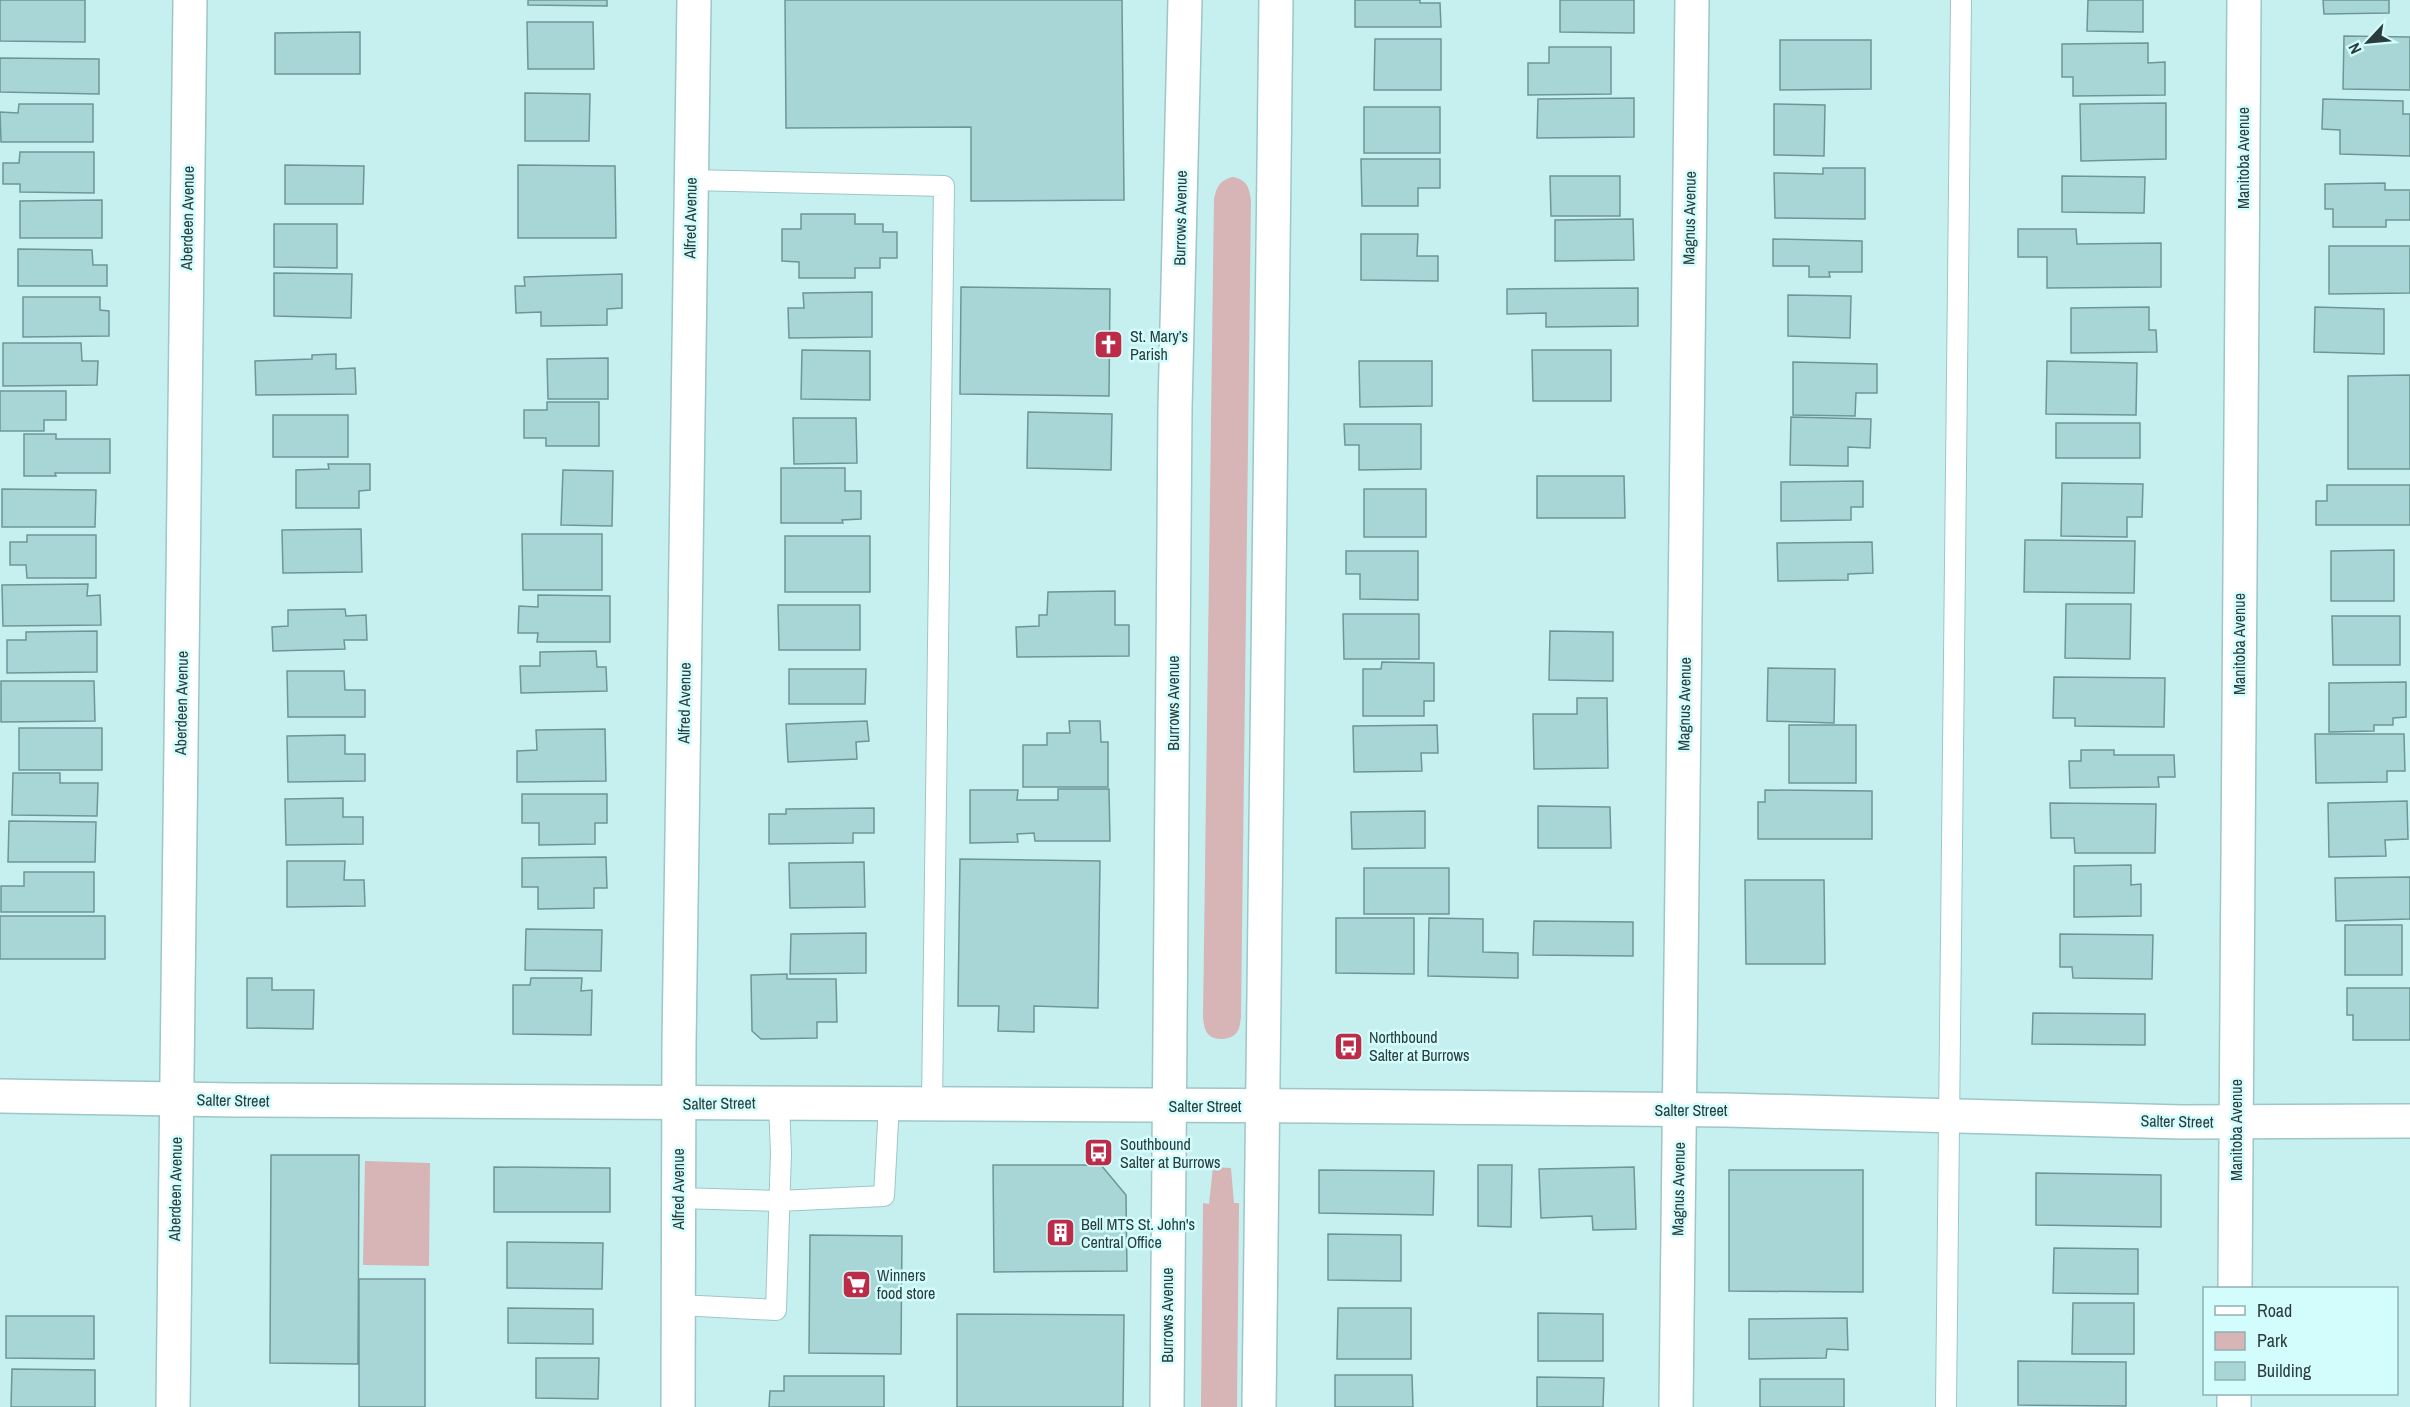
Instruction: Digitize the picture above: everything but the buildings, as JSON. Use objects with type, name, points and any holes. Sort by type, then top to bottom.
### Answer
[{"type":"street","name":"Aberdeen Avenue","points":[[173,1407],[190,0]]},
{"type":"street","name":"Alfred Avenue","points":[[678,1407],[679,1104],[693,0]]},
{"type":"street","name":"Burrows Avenue","points":[[1167,1407],[1175,408],[1185,0]]},
{"type":"street","points":[[1259,1407],[1276,0]]},
{"type":"street","name":"Magnus Avenue","points":[[1676,1407],[1692,0]]},
{"type":"street","name":"Manitoba Avenue","points":[[2235,1287],[2244,0]]},
{"type":"street","name":"Salter Street","points":[[0,1096],[176,1100],[1680,1110],[2236,1122],[2410,1121]]},
{"type":"lane","points":[[1946,1407],[1961,0]]},
{"type":"lane","points":[[691,180],[944,186],[932,1105]]},
{"type":"lane","points":[[679,1305],[776,1310],[781,1153],[779,1103]]},
{"type":"lane","points":[[679,1198],[779,1201],[884,1196],[889,1104]]},
{"type":"green space","points":[[1233,177],[1246,185],[1251,200],[1241,1018],[1235,1035],[1220,1039],[1208,1034],[1203,1018],[1214,199],[1220,184]]},
{"type":"green space","points":[[365,1161],[430,1163],[429,1266],[363,1265]]},
{"type":"green space","points":[[1213,1167],[1231,1168],[1234,1203],[1239,1203],[1237,1407],[1201,1407],[1203,1203],[1209,1204]]},
{"type":"place","name":"St. Mary’s Parish","points":[[1109,345]]},
{"type":"place","name":"Northbound Salter at Burrows","points":[[1348,1046]]},
{"type":"place","name":"Southbound Salter at Burrows","points":[[1099,1153]]},
{"type":"place","name":"Bell MTS St. John's Central Office","points":[[1060,1233]]},
{"type":"place","name":"Winners food store","points":[[856,1284]]}]
